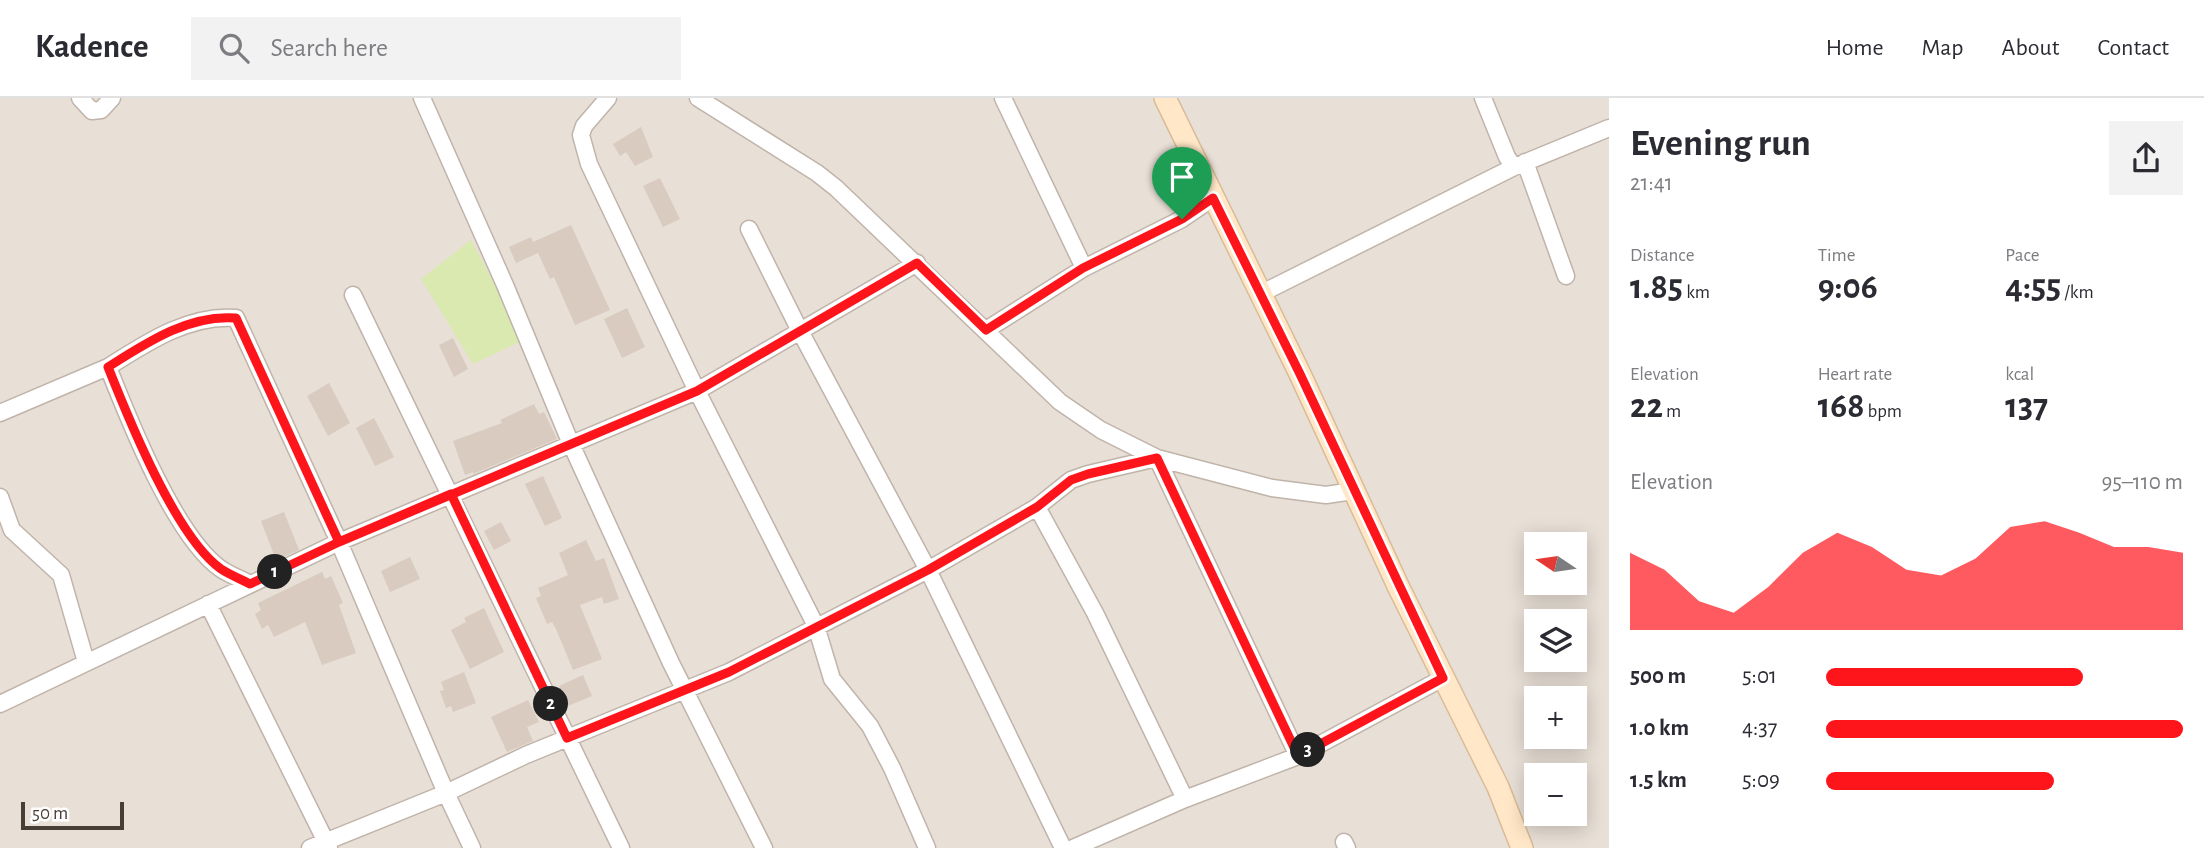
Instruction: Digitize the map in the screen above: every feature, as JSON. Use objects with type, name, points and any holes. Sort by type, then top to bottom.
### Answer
[{"type":"street","points":[[80,98],[92,111],[101,110],[111,98]]},
{"type":"street","points":[[422,98],[505,285],[571,444],[686,691],[764,848]]},
{"type":"street","points":[[608,98],[584,126],[580,135],[589,164],[697,391],[816,626],[832,679],[870,726],[892,768],[927,848]]},
{"type":"street","points":[[1003,98],[1083,268]]},
{"type":"street","points":[[1165,98],[1498,787],[1522,848]]},
{"type":"street","points":[[1483,98],[1507,157],[1519,165],[1566,276]]},
{"type":"street","points":[[710,100],[817,173],[917,263],[1060,402],[1101,430],[1157,458],[1285,490],[1326,495],[1353,491]]},
{"type":"street","points":[[1260,294],[1519,165],[1609,128]]},
{"type":"street","points":[[986,330],[1083,268],[1182,219],[1213,198]]},
{"type":"street","points":[[749,229],[800,331],[928,570],[1063,848]]},
{"type":"street","points":[[0,704],[339,542],[697,391],[917,263]]},
{"type":"street","points":[[353,295],[621,848]]},
{"type":"street","points":[[0,414],[108,367],[158,336],[210,318],[236,318],[339,542],[472,848]]},
{"type":"street","points":[[108,367],[153,469],[191,538],[220,568],[250,584]]},
{"type":"street","points":[[310,848],[327,845],[526,755],[729,672],[928,570],[1037,507],[1071,480],[1157,458]]},
{"type":"street","points":[[1157,458],[1298,756]]},
{"type":"street","points":[[0,497],[12,530],[61,575],[86,662]]},
{"type":"street","points":[[1037,507],[1095,613],[1185,799]]},
{"type":"street","points":[[208,604],[327,845]]},
{"type":"street","points":[[1073,848],[1185,799],[1298,756],[1443,678]]},
{"type":"shaded area","points":[[0,98],[1609,98],[1609,848],[0,848]]},
{"type":"green space","points":[[471,240],[524,340],[473,364],[421,279]]},
{"type":"building","points":[[641,127],[653,157],[635,166],[626,152],[620,156],[613,144]]},
{"type":"building","points":[[660,178],[680,219],[663,227],[643,186]]},
{"type":"building","points":[[571,225],[610,310],[575,325],[554,277],[550,279],[538,253],[516,263],[509,247],[531,237],[533,242]]},
{"type":"building","points":[[627,308],[645,347],[622,358],[604,319]]},
{"type":"building","points":[[453,338],[468,369],[454,377],[439,345]]},
{"type":"building","points":[[329,383],[350,423],[328,436],[307,396]]},
{"type":"building","points":[[534,404],[539,414],[544,412],[557,439],[465,475],[453,441],[502,423],[500,420]]},
{"type":"building","points":[[374,418],[394,457],[375,466],[356,428]]},
{"type":"building","points":[[543,476],[562,518],[545,526],[525,484]]},
{"type":"building","points":[[284,512],[299,550],[276,560],[261,521]]},
{"type":"building","points":[[501,522],[511,541],[494,550],[484,531]]},
{"type":"building","points":[[586,540],[596,561],[604,558],[619,599],[604,604],[602,597],[580,605],[602,659],[573,670],[556,629],[552,622],[547,624],[536,598],[541,596],[538,588],[568,575],[559,553]]},
{"type":"building","points":[[410,557],[420,579],[390,592],[381,571]]},
{"type":"building","points":[[322,572],[325,579],[331,576],[343,603],[339,605],[356,653],[322,665],[305,622],[274,637],[268,625],[262,629],[255,614],[261,610],[258,603]]},
{"type":"building","points":[[484,608],[504,652],[470,669],[451,630],[466,622],[464,618]]},
{"type":"building","points":[[464,672],[476,703],[453,712],[451,706],[446,708],[440,691],[444,690],[441,682]]},
{"type":"building","points":[[583,675],[592,696],[568,706],[559,686]]},
{"type":"building","points":[[528,700],[539,722],[527,727],[533,741],[507,752],[491,717]]},
{"type":"route","points":[[1182,219],[1083,268],[986,330],[917,263],[697,391],[395,518],[339,542],[250,584],[220,568],[191,538],[131,424],[108,367],[158,336],[210,318],[236,318],[339,542],[451,494],[567,738],[729,672],[928,570],[1020,518],[1071,480],[1157,458],[1298,756],[1443,678],[1300,374],[1213,198],[1182,219]]}]
